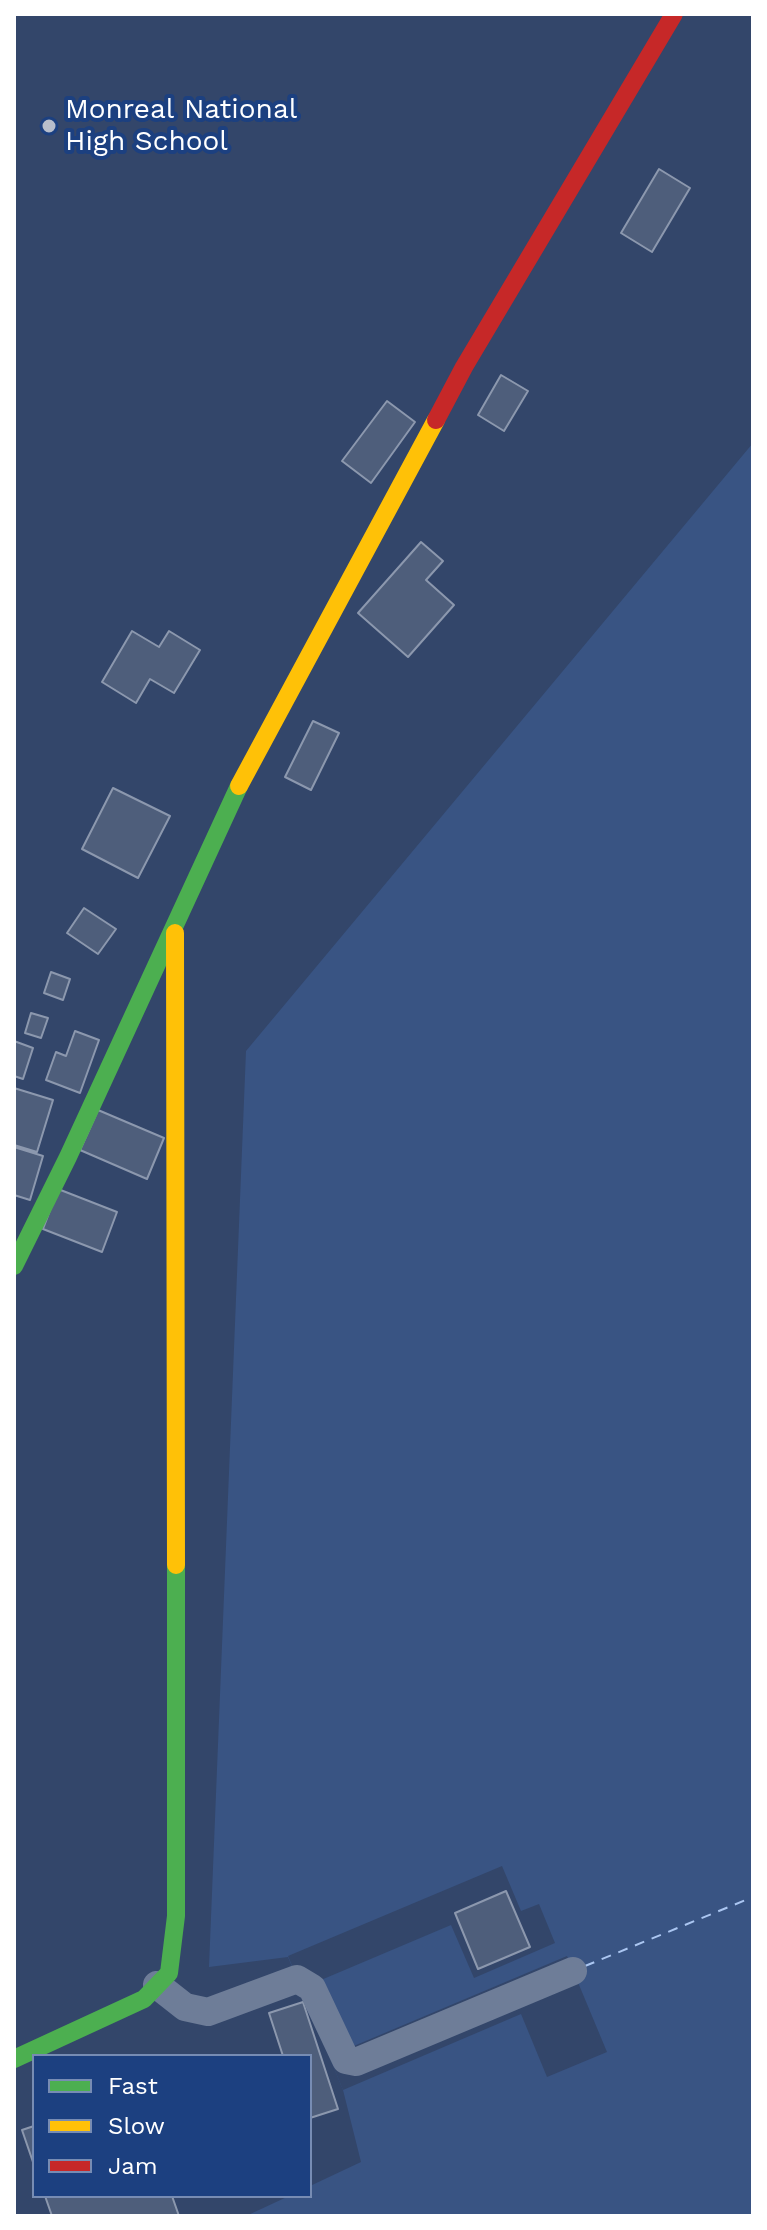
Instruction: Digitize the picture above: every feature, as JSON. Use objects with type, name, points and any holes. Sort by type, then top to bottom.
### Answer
[{"type":"street","points":[[14,1266],[68,1157],[231,801],[464,367],[674,14]]},
{"type":"street","points":[[14,2059],[144,1999],[169,1973],[176,1916],[175,921]]},
{"type":"street","points":[[157,1985],[185,2007],[208,2012],[297,1979],[312,1988],[346,2060],[356,2062],[573,1971]]},
{"type":"water","points":[[753,443],[753,2216],[246,2216],[285,2198],[312,2198],[312,2185],[361,2162],[343,2090],[288,1957],[209,1967],[246,1051]]},
{"type":"pier","points":[[502,1866],[521,1911],[539,1904],[555,1943],[474,1978],[451,1925],[321,1980],[349,2048],[567,1956],[607,2052],[547,2077],[521,2014],[343,2090],[288,1956]]},
{"type":"building","points":[[659,169],[690,188],[652,252],[621,233]]},
{"type":"building","points":[[501,375],[528,391],[504,431],[478,415]]},
{"type":"building","points":[[387,401],[415,422],[371,483],[342,461]]},
{"type":"building","points":[[421,542],[443,561],[426,580],[454,605],[408,657],[358,613]]},
{"type":"building","points":[[132,631],[159,647],[169,631],[200,650],[174,693],[150,679],[136,703],[102,682]]},
{"type":"building","points":[[313,721],[339,733],[311,790],[285,777]]},
{"type":"building","points":[[113,788],[170,816],[138,878],[82,849]]},
{"type":"building","points":[[84,908],[116,929],[98,954],[67,933]]},
{"type":"building","points":[[51,972],[70,979],[63,1000],[44,993]]},
{"type":"building","points":[[31,1013],[48,1018],[41,1038],[25,1033]]},
{"type":"building","points":[[75,1031],[99,1040],[80,1093],[46,1080],[56,1052],[66,1056]]},
{"type":"building","points":[[14,1041],[33,1048],[23,1079],[14,1076]]},
{"type":"building","points":[[14,1088],[53,1100],[37,1152],[14,1145]]},
{"type":"building","points":[[98,1110],[164,1138],[147,1179],[80,1150]]},
{"type":"building","points":[[14,1147],[43,1156],[30,1200],[14,1195]]},
{"type":"building","points":[[58,1189],[117,1212],[102,1252],[43,1229]]},
{"type":"building","points":[[506,1891],[530,1947],[478,1969],[455,1913]]},
{"type":"building","points":[[303,2002],[338,2109],[312,2117],[312,2054],[282,2054],[269,2013]]},
{"type":"building","points":[[32,2127],[32,2159],[22,2130]]},
{"type":"building","points":[[46,2198],[173,2198],[179,2216],[52,2216]]},
{"type":"ferry route","points":[[585,1966],[753,1897]]},
{"type":"traffic: fast","points":[[14,1266],[68,1157],[239,786]]},
{"type":"traffic: fast","points":[[14,2059],[144,1999],[169,1973],[176,1916],[176,1565]]},
{"type":"traffic: slow","points":[[239,786],[436,420]]},
{"type":"traffic: slow","points":[[175,933],[176,1565]]},
{"type":"traffic: jam","points":[[436,420],[464,367],[674,14]]},
{"type":"place","name":"Monreal National High School","points":[[49,126]]}]
